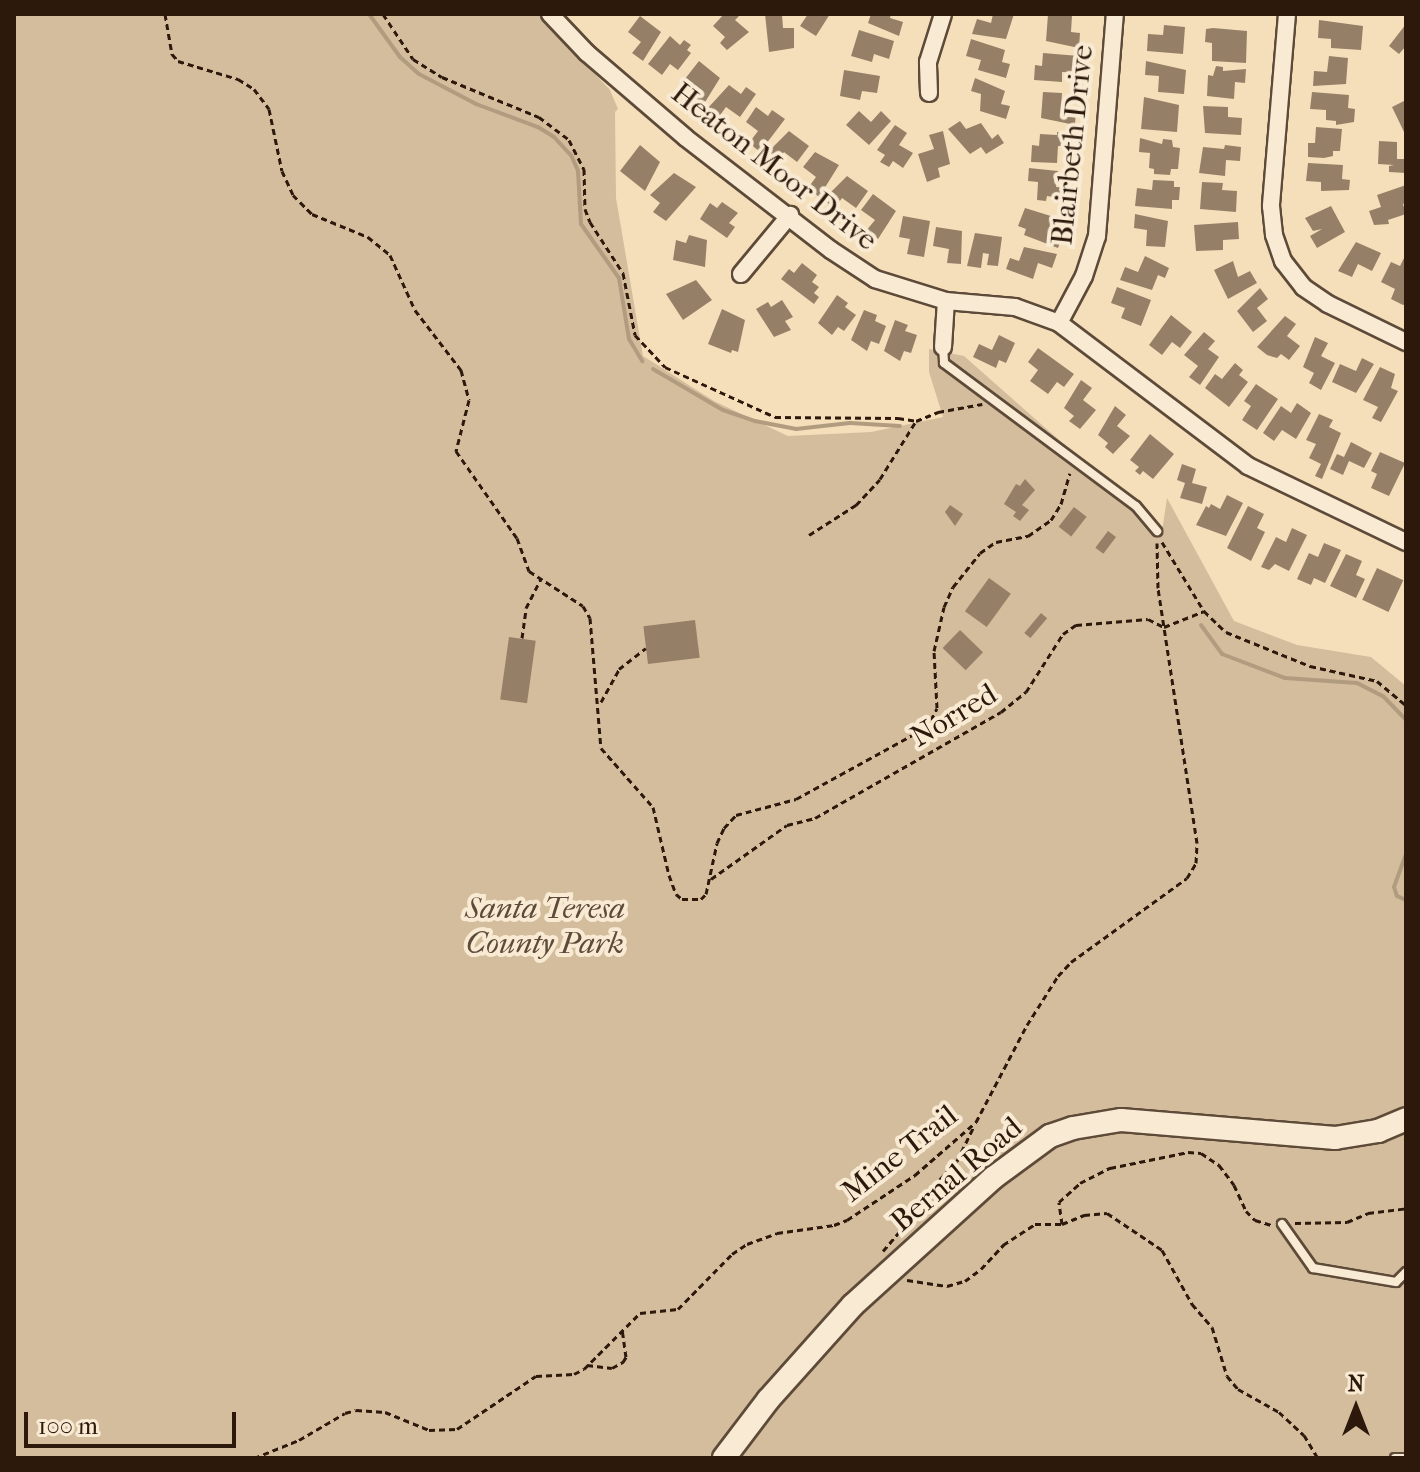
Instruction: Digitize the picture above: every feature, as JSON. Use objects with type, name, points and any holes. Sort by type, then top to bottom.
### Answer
[{"type":"street","name":"Heaton Moor Drive","points":[[550,14],[587,53],[686,138],[790,215],[831,250],[875,279],[946,301],[1015,307],[1059,323],[1248,466],[1406,542]]},
{"type":"street","points":[[929,93],[928,62],[943,14]]},
{"type":"street","name":"Blairbeth Drive","points":[[1059,323],[1084,276],[1097,236],[1115,14]]},
{"type":"street","points":[[1287,14],[1271,206],[1274,235],[1283,261],[1303,287],[1328,304],[1406,342]]},
{"type":"street","points":[[741,274],[790,215]]},
{"type":"street","points":[[943,347],[946,301]]},
{"type":"street","name":"Bernal Road","points":[[724,1458],[768,1400],[853,1305],[993,1178],[1050,1136],[1073,1128],[1121,1120],[1335,1138],[1378,1131],[1406,1119]]},
{"type":"lane","points":[[943,347],[944,363],[1136,506],[1157,531]]},
{"type":"lane","points":[[1282,1224],[1313,1268],[1396,1282],[1406,1272]]},
{"type":"lane","points":[[1395,1458],[1403,1458]]},
{"type":"path","points":[[165,14],[172,54],[178,61],[238,79],[254,89],[269,109],[282,171],[293,195],[312,214],[368,237],[390,255],[415,310],[461,370],[467,387],[469,400],[456,451],[517,538],[529,571],[583,606],[590,618],[599,705]]},
{"type":"path","points":[[383,14],[413,59],[442,77],[539,117],[569,140],[580,155],[584,169],[585,209],[590,222],[623,273],[635,335],[665,367],[775,417],[898,418],[916,421],[938,412],[987,404],[991,398]]},
{"type":"path","points":[[809,535],[856,505],[872,488],[903,447],[916,421]]},
{"type":"path","points":[[711,879],[711,857],[724,828],[736,815],[796,799],[916,733],[931,720],[937,708],[934,651],[944,607],[953,587],[980,553],[996,542],[1028,536],[1051,520],[1061,504],[1075,459]]},
{"type":"path","points":[[1157,531],[1204,611],[1226,632],[1310,666],[1377,681],[1406,705]]},
{"type":"path","name":"Mine Trail","points":[[587,1365],[640,1313],[678,1309],[732,1254],[747,1244],[777,1233],[834,1225],[847,1220],[915,1175],[976,1122],[1027,1025],[1058,976],[1071,962],[1187,878],[1196,863],[1197,843],[1158,588],[1157,531]]},
{"type":"path","points":[[522,638],[526,608],[541,579]]},
{"type":"path","points":[[1164,627],[1204,611]]},
{"type":"path","name":"Norred","points":[[599,705],[601,748],[653,807],[676,894],[682,899],[701,899],[711,879],[787,825],[815,818],[1001,712],[1026,692],[1063,634],[1076,625],[1148,619],[1164,627]]},
{"type":"path","points":[[599,705],[619,669],[646,648]]},
{"type":"path","points":[[883,1259],[882,1254],[902,1224],[957,1161],[976,1122]]},
{"type":"path","points":[[1062,1224],[1059,1202],[1080,1183],[1110,1168],[1188,1152],[1201,1153],[1219,1165],[1234,1185],[1246,1211],[1264,1225],[1347,1222],[1368,1213],[1406,1208]]},
{"type":"path","points":[[900,1277],[916,1282],[956,1284],[981,1269],[1003,1245],[1035,1224],[1062,1224],[1084,1215],[1107,1213],[1162,1250],[1192,1304],[1212,1327],[1227,1376],[1238,1389],[1279,1412],[1304,1435],[1318,1458]]},
{"type":"path","points":[[254,1458],[356,1410],[385,1412],[429,1430],[457,1429],[536,1376],[574,1374],[587,1365],[612,1368],[623,1362],[626,1357],[622,1329]]},
{"type":"green space","name":"Santa Teresa County Park","points":[[14,14],[539,14],[610,90],[618,109],[615,112],[616,198],[643,356],[714,401],[788,436],[871,432],[943,417],[929,372],[929,349],[964,356],[1162,531],[1167,498],[1234,621],[1297,645],[1371,657],[1406,686],[1406,1458],[14,1458]]},
{"type":"building","points":[[724,14],[741,14],[735,20],[749,32],[727,50],[720,43],[725,37],[713,26]]},
{"type":"building","points":[[765,14],[782,14],[783,28],[794,28],[794,48],[769,52]]},
{"type":"building","points":[[808,14],[830,14],[816,36],[800,26]]},
{"type":"building","points":[[871,14],[891,14],[890,18],[903,22],[899,36],[868,23]]},
{"type":"building","points":[[993,14],[1014,14],[1006,39],[972,34],[977,19],[991,23]]},
{"type":"building","points":[[1048,14],[1072,16],[1071,32],[1080,33],[1079,48],[1046,41]]},
{"type":"building","points":[[640,16],[661,32],[643,61],[632,53],[641,42],[628,32]]},
{"type":"building","points":[[1319,20],[1363,26],[1361,50],[1331,48],[1331,39],[1318,38]]},
{"type":"building","points":[[1406,24],[1406,46],[1399,54],[1389,46]]},
{"type":"building","points":[[1164,25],[1185,27],[1183,54],[1147,51],[1148,34],[1163,35]]},
{"type":"building","points":[[1206,29],[1247,31],[1246,63],[1212,61],[1212,43],[1205,42]]},
{"type":"building","points":[[859,30],[894,41],[889,59],[874,54],[872,62],[851,56]]},
{"type":"building","points":[[670,36],[680,45],[684,40],[691,45],[687,50],[691,53],[678,70],[670,64],[662,75],[648,64]]},
{"type":"building","points":[[971,39],[1005,50],[1002,62],[1010,64],[1006,78],[978,70],[981,60],[966,56]]},
{"type":"building","points":[[1043,53],[1079,56],[1077,73],[1062,72],[1062,82],[1034,80],[1035,65],[1042,66]]},
{"type":"building","points":[[1329,56],[1348,58],[1346,84],[1313,86],[1314,71],[1327,72]]},
{"type":"building","points":[[699,61],[720,78],[702,107],[691,98],[697,90],[694,87],[691,91],[681,84]]},
{"type":"building","points":[[1146,61],[1186,70],[1184,94],[1158,92],[1159,76],[1145,75]]},
{"type":"building","points":[[1216,66],[1223,67],[1223,71],[1246,69],[1245,83],[1235,82],[1234,99],[1207,96],[1208,75],[1213,76]]},
{"type":"building","points":[[844,70],[880,76],[877,93],[862,91],[860,100],[840,96]]},
{"type":"building","points":[[975,78],[1005,91],[1001,104],[1010,106],[1006,119],[980,111],[981,94],[971,91]]},
{"type":"building","points":[[729,85],[741,94],[746,87],[756,94],[740,117],[726,107],[718,118],[707,109]]},
{"type":"building","points":[[1043,92],[1062,93],[1061,109],[1076,110],[1075,125],[1041,118]]},
{"type":"building","points":[[1312,92],[1349,95],[1348,108],[1355,109],[1354,122],[1336,125],[1336,121],[1326,120],[1326,110],[1310,109]]},
{"type":"building","points":[[1144,97],[1179,105],[1177,132],[1141,129]]},
{"type":"building","points":[[1406,100],[1406,136],[1392,107]]},
{"type":"building","points":[[1203,106],[1228,107],[1228,117],[1242,118],[1241,135],[1205,133]]},
{"type":"building","points":[[756,107],[768,116],[772,110],[785,119],[760,152],[749,143],[758,131],[746,122]]},
{"type":"building","points":[[859,111],[871,122],[881,111],[891,121],[869,145],[846,125]]},
{"type":"building","points":[[960,121],[966,129],[981,123],[992,139],[998,134],[1004,143],[986,154],[981,147],[970,154],[948,129]]},
{"type":"building","points":[[895,125],[907,133],[899,145],[913,153],[903,168],[893,161],[889,167],[880,162],[885,155],[877,150]]},
{"type":"building","points":[[1316,127],[1342,129],[1340,151],[1333,151],[1333,156],[1324,158],[1308,157],[1308,143],[1315,143]]},
{"type":"building","points":[[789,131],[809,146],[797,162],[784,152],[776,163],[765,155]]},
{"type":"building","points":[[943,131],[950,164],[938,168],[940,177],[927,182],[918,154],[934,149],[929,135]]},
{"type":"building","points":[[1057,132],[1073,133],[1072,147],[1058,146],[1057,163],[1031,162],[1032,145],[1039,146],[1040,134],[1057,135]]},
{"type":"building","points":[[1140,138],[1162,144],[1163,139],[1172,140],[1173,147],[1180,148],[1178,169],[1171,169],[1170,175],[1154,174],[1154,169],[1149,168],[1150,153],[1139,152]]},
{"type":"building","points":[[1379,141],[1397,142],[1397,159],[1406,159],[1406,173],[1389,172],[1389,166],[1394,165],[1378,164]]},
{"type":"building","points":[[640,145],[660,162],[645,191],[620,171]]},
{"type":"building","points":[[1225,145],[1241,147],[1240,161],[1226,160],[1225,176],[1199,173],[1203,147],[1224,149]]},
{"type":"building","points":[[815,152],[839,165],[819,197],[808,188],[816,177],[803,167]]},
{"type":"building","points":[[1308,163],[1343,165],[1342,179],[1350,180],[1349,190],[1321,191],[1321,182],[1306,181]]},
{"type":"building","points":[[1029,168],[1058,171],[1056,187],[1070,188],[1068,203],[1052,201],[1053,197],[1047,196],[1046,201],[1037,200],[1038,182],[1028,181]]},
{"type":"building","points":[[674,173],[696,187],[666,221],[653,212],[660,203],[650,195]]},
{"type":"building","points":[[847,176],[868,191],[856,208],[842,198],[835,208],[823,200]]},
{"type":"building","points":[[1153,180],[1174,181],[1174,187],[1180,187],[1179,200],[1172,200],[1172,209],[1135,206],[1137,188],[1152,190]]},
{"type":"building","points":[[1202,182],[1223,183],[1222,190],[1237,191],[1236,212],[1200,209]]},
{"type":"building","points":[[1406,185],[1406,203],[1403,204],[1406,214],[1388,220],[1389,224],[1374,225],[1369,211],[1381,207],[1377,195]]},
{"type":"building","points":[[873,194],[896,211],[878,239],[866,231],[875,220],[861,210]]},
{"type":"building","points":[[722,202],[738,213],[729,223],[735,227],[727,238],[700,219],[710,203],[717,208]]},
{"type":"building","points":[[1331,206],[1345,232],[1317,248],[1310,236],[1322,229],[1313,231],[1305,218]]},
{"type":"building","points":[[1025,208],[1054,217],[1050,226],[1064,231],[1058,248],[1024,235],[1026,229],[1018,226]]},
{"type":"building","points":[[1135,214],[1168,221],[1165,247],[1146,246],[1147,230],[1134,228]]},
{"type":"building","points":[[903,216],[930,221],[924,257],[907,254],[910,239],[899,237]]},
{"type":"building","points":[[1238,222],[1239,239],[1223,240],[1223,250],[1196,251],[1194,225]]},
{"type":"building","points":[[936,227],[962,231],[961,264],[947,263],[949,249],[933,246]]},
{"type":"building","points":[[975,233],[1002,237],[998,266],[987,265],[989,254],[983,253],[981,268],[967,266]]},
{"type":"building","points":[[689,235],[707,240],[705,267],[673,260],[676,240],[686,243]]},
{"type":"building","points":[[1356,242],[1381,253],[1372,271],[1358,264],[1352,277],[1338,271]]},
{"type":"building","points":[[1024,247],[1057,254],[1052,268],[1038,263],[1033,279],[1006,269],[1010,258],[1019,261]]},
{"type":"building","points":[[1406,254],[1406,304],[1403,305],[1391,299],[1395,289],[1381,282],[1391,262],[1400,266]]},
{"type":"building","points":[[1145,256],[1169,268],[1165,278],[1158,275],[1152,290],[1120,280],[1125,267],[1138,272]]},
{"type":"building","points":[[1233,261],[1238,277],[1250,271],[1257,283],[1228,299],[1214,270]]},
{"type":"building","points":[[802,263],[817,275],[812,282],[819,287],[814,293],[819,297],[814,304],[781,279],[789,269],[794,273]]},
{"type":"building","points":[[696,280],[712,300],[683,320],[666,294]]},
{"type":"building","points":[[1117,287],[1151,300],[1141,326],[1121,318],[1125,308],[1111,303]]},
{"type":"building","points":[[1260,288],[1268,299],[1257,308],[1267,321],[1253,332],[1237,311]]},
{"type":"building","points":[[837,295],[848,303],[845,307],[856,315],[844,331],[838,327],[832,335],[818,323]]},
{"type":"building","points":[[782,300],[793,317],[785,321],[791,330],[774,337],[756,309],[768,302],[771,307]]},
{"type":"building","points":[[722,309],[745,320],[738,352],[732,350],[731,353],[708,344]]},
{"type":"building","points":[[864,310],[877,315],[875,321],[886,326],[879,344],[871,341],[867,351],[851,340]]},
{"type":"building","points":[[1171,315],[1192,332],[1180,348],[1172,342],[1162,355],[1149,345]]},
{"type":"building","points":[[1285,316],[1296,324],[1287,336],[1300,346],[1289,360],[1281,354],[1277,358],[1267,355],[1257,347]]},
{"type":"building","points":[[895,320],[908,325],[905,331],[917,335],[911,353],[904,351],[900,361],[884,351]]},
{"type":"building","points":[[1204,332],[1215,341],[1208,349],[1219,357],[1200,385],[1189,377],[1198,366],[1184,355]]},
{"type":"building","points":[[999,335],[1015,343],[1006,363],[999,360],[996,368],[973,357],[979,344],[992,350]]},
{"type":"building","points":[[1315,337],[1328,343],[1321,356],[1335,363],[1321,390],[1309,383],[1314,373],[1303,367]]},
{"type":"building","points":[[1038,348],[1074,374],[1064,387],[1057,382],[1048,394],[1030,381],[1038,370],[1028,362]]},
{"type":"building","points":[[1362,358],[1374,364],[1356,393],[1332,382],[1340,364],[1356,371]]},
{"type":"building","points":[[1235,363],[1243,370],[1239,375],[1248,382],[1229,407],[1205,388],[1215,374],[1222,379]]},
{"type":"building","points":[[1380,367],[1395,374],[1391,388],[1398,391],[1381,422],[1372,418],[1378,407],[1363,400]]},
{"type":"building","points":[[1081,380],[1092,388],[1083,400],[1096,410],[1080,429],[1069,421],[1074,416],[1064,408]]},
{"type":"building","points":[[1256,384],[1278,399],[1257,430],[1242,420],[1251,406],[1244,401]]},
{"type":"building","points":[[1297,403],[1311,413],[1296,439],[1282,430],[1274,441],[1263,433],[1281,406],[1291,413]]},
{"type":"building","points":[[1115,406],[1126,415],[1117,426],[1130,436],[1113,454],[1105,447],[1108,443],[1098,435]]},
{"type":"building","points":[[1319,414],[1333,420],[1329,427],[1341,433],[1322,479],[1315,476],[1321,464],[1309,458],[1316,444],[1306,440]]},
{"type":"building","points":[[1150,434],[1174,454],[1153,479],[1143,471],[1140,475],[1135,471],[1139,467],[1130,460]]},
{"type":"building","points":[[1351,442],[1372,453],[1364,468],[1349,461],[1343,475],[1330,469],[1337,454],[1344,457]]},
{"type":"building","points":[[1380,452],[1405,463],[1389,496],[1371,488],[1377,474],[1371,471]]},
{"type":"building","points":[[1182,464],[1196,469],[1192,483],[1207,487],[1202,504],[1180,498],[1185,483],[1177,480]]},
{"type":"building","points":[[1025,479],[1035,490],[1022,505],[1029,510],[1020,521],[1013,516],[1016,512],[1004,504],[1016,484],[1020,486]]},
{"type":"building","points":[[1227,495],[1243,503],[1226,536],[1196,525],[1206,506],[1209,508],[1211,504],[1220,509]]},
{"type":"building","points":[[950,505],[963,514],[955,526],[945,512]]},
{"type":"building","points":[[1248,506],[1264,514],[1257,528],[1265,532],[1251,561],[1227,548]]},
{"type":"building","points":[[1074,507],[1087,517],[1071,537],[1059,527]]},
{"type":"building","points":[[1292,528],[1307,535],[1289,571],[1275,564],[1269,570],[1261,567],[1276,537],[1286,542]]},
{"type":"building","points":[[1108,531],[1116,537],[1103,554],[1095,548]]},
{"type":"building","points":[[1324,543],[1341,550],[1325,583],[1314,578],[1311,585],[1297,579],[1309,553],[1318,557]]},
{"type":"building","points":[[1346,554],[1362,561],[1356,575],[1365,579],[1356,598],[1330,586]]},
{"type":"building","points":[[1377,568],[1403,580],[1388,612],[1362,600]]},
{"type":"building","points":[[989,578],[1011,594],[987,627],[965,611]]},
{"type":"building","points":[[1041,613],[1047,618],[1030,638],[1024,633]]},
{"type":"building","points":[[695,620],[700,658],[648,664],[643,626]]},
{"type":"building","points":[[960,630],[983,652],[966,670],[943,648]]},
{"type":"building","points":[[509,637],[536,641],[527,703],[500,699]]},
{"type":"waterway","points":[[369,14],[400,57],[419,74],[476,104],[538,127],[554,137],[571,155],[578,171],[581,224],[619,278],[629,339],[642,361]]},
{"type":"waterway","points":[[653,369],[723,410],[755,421],[796,429],[850,423],[900,426]]},
{"type":"waterway","points":[[1201,625],[1222,654],[1285,678],[1357,683],[1384,697],[1406,720]]},
{"type":"waterway","points":[[1406,854],[1394,887],[1397,896],[1406,900]]}]
